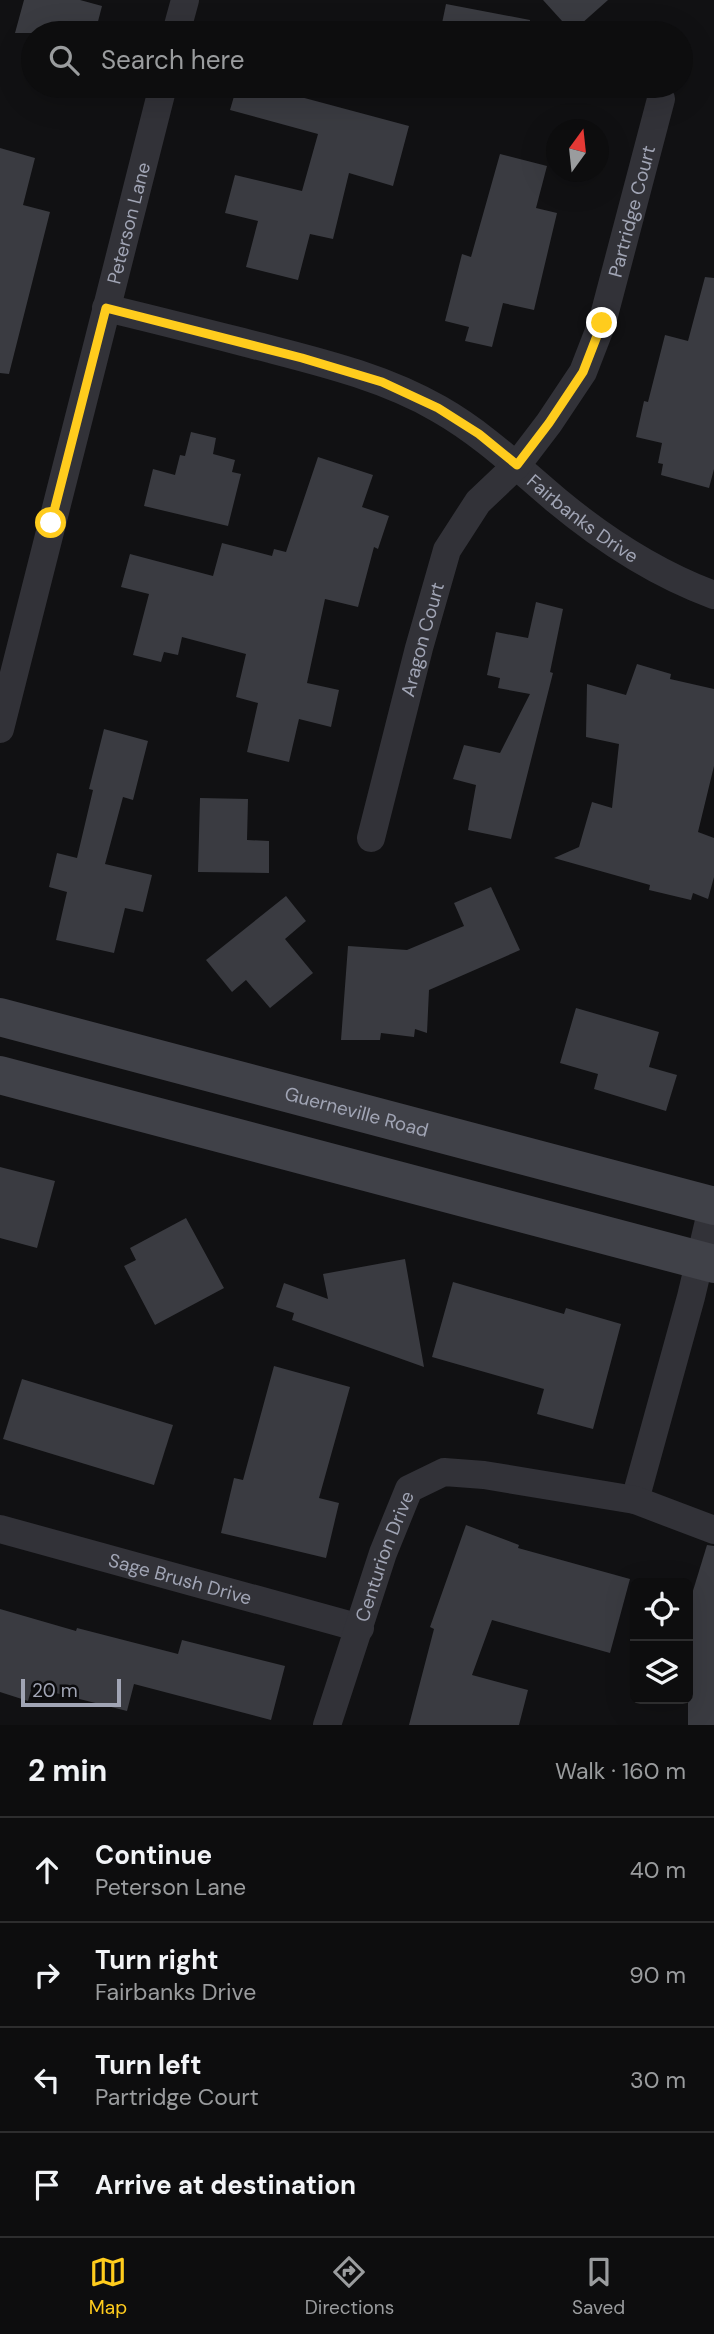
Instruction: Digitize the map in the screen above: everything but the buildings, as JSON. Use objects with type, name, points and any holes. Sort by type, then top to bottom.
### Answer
[{"type":"main road","name":"Guerneville Road","points":[[0,1017],[713,1204]]},
{"type":"main road","points":[[0,1075],[707,1262]]},
{"type":"street","points":[[179,21],[185,0]]},
{"type":"street","name":"Peterson Lane","points":[[0,729],[160,98]]},
{"type":"street","name":"Partridge Court","points":[[517,465],[583,372],[602,323],[661,99]]},
{"type":"street","name":"Fairbanks Drive","points":[[106,308],[276,351],[382,382],[448,414],[479,434],[558,501],[620,548],[693,587],[714,594]]},
{"type":"street","name":"Aragon Court","points":[[372,838],[419,648],[447,550],[478,502],[517,465]]},
{"type":"street","points":[[635,1500],[707,1262],[713,1204]]},
{"type":"street","name":"Centurion Drive","points":[[327,1725],[383,1553],[409,1489],[444,1472],[484,1475],[635,1500],[714,1530]]},
{"type":"street","name":"Sage Brush Drive","points":[[0,1529],[360,1628]]},
{"type":"route","points":[[51,523],[106,308],[302,358],[382,382],[438,408],[479,434],[517,465],[583,372],[602,323]]}]
